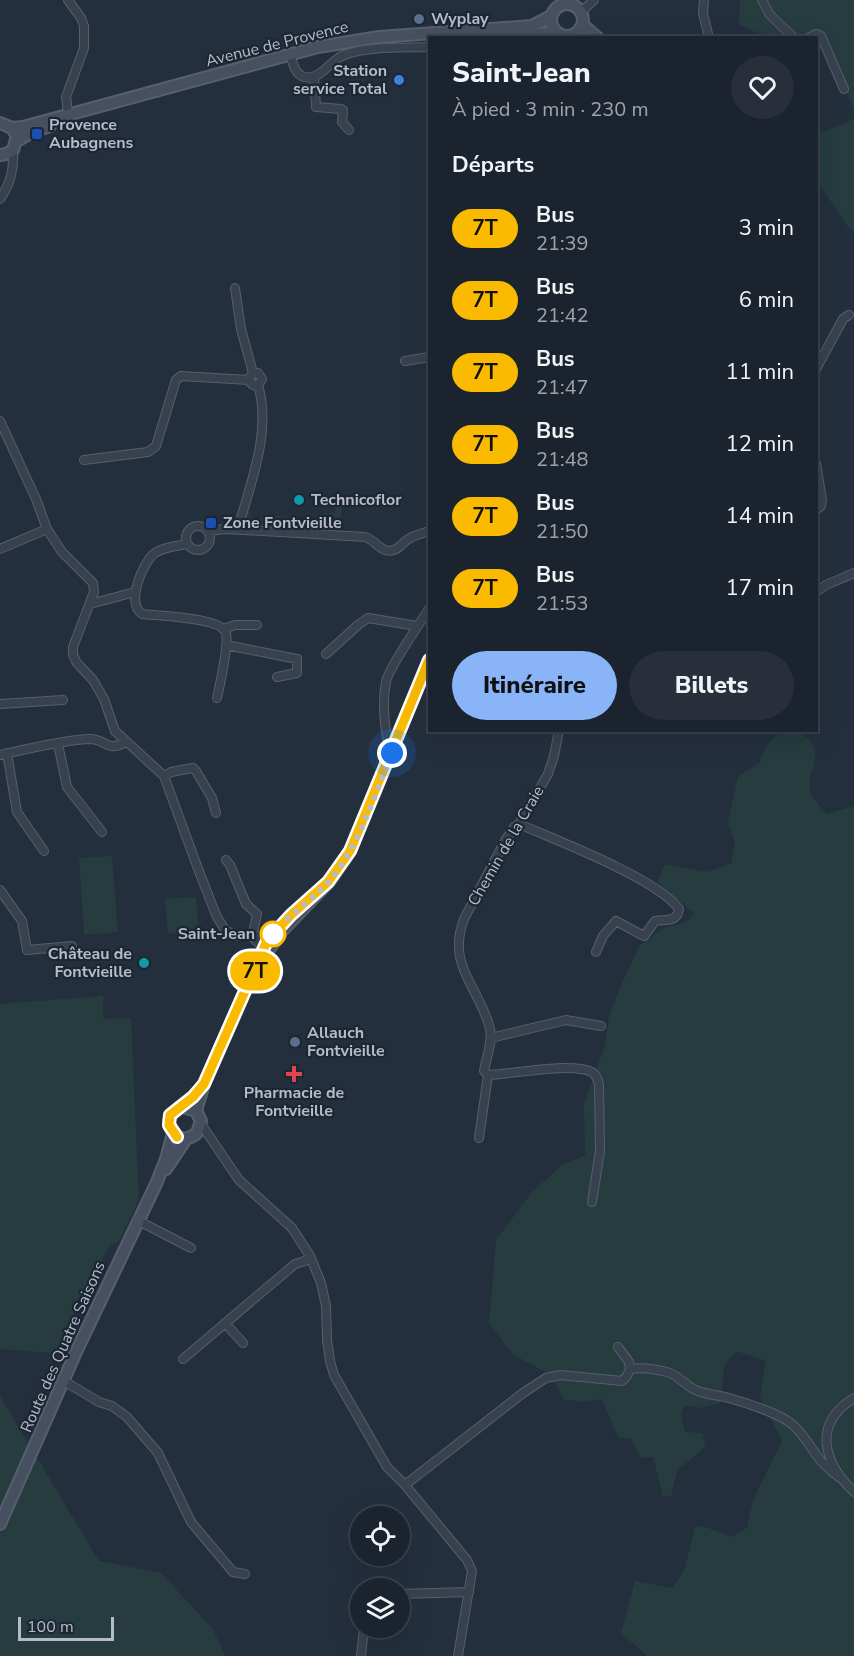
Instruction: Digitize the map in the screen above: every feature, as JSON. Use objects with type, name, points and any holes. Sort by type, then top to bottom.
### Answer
[{"type":"main road","name":"Avenue de Provence","points":[[4,123],[23,127],[68,117],[291,57],[318,47],[379,37],[532,26],[559,6]]},
{"type":"main road","points":[[556,33],[552,25],[559,6],[581,12],[579,30]]},
{"type":"main road","points":[[568,36],[579,30]]},
{"type":"main road","points":[[579,30],[586,36]]},
{"type":"main road","points":[[579,30],[593,36]]},
{"type":"main road","points":[[521,36],[556,33],[564,36]]},
{"type":"main road","name":"Avenue de Provence","points":[[291,57],[345,48],[428,39]]},
{"type":"main road","name":"Avenue de Provence","points":[[1,155],[32,132],[68,117]]},
{"type":"main road","points":[[4,123],[17,136],[15,146]]},
{"type":"main road","name":"Route des Quatre Saisons","points":[[196,1111],[204,1084],[267,946],[328,882],[350,851],[428,663]]},
{"type":"main road","name":"Route des Quatre Saisons","points":[[0,1524],[63,1381],[137,1220],[156,1184],[173,1133],[169,1125],[170,1115],[183,1107],[204,1084]]},
{"type":"main road","points":[[183,1107],[196,1111],[201,1124]]},
{"type":"main road","name":"Route des Quatre Saisons","points":[[156,1184],[201,1124]]},
{"type":"main road","points":[[173,1133],[177,1137],[190,1137]]},
{"type":"street","points":[[68,0],[84,26],[84,48],[66,97],[68,117]]},
{"type":"street","points":[[581,12],[594,0]]},
{"type":"street","points":[[704,0],[703,13],[709,36]]},
{"type":"street","points":[[762,0],[770,15],[792,36]]},
{"type":"street","points":[[812,36],[816,34],[821,36],[844,89]]},
{"type":"street","points":[[291,57],[294,68],[300,75],[314,77],[346,54],[428,47]]},
{"type":"street","points":[[314,77],[316,107],[343,110],[342,122],[349,130]]},
{"type":"street","points":[[0,199],[9,186],[15,146]]},
{"type":"street","points":[[1,155],[10,167],[12,175]]},
{"type":"street","points":[[235,288],[251,376]]},
{"type":"street","points":[[818,365],[843,319],[849,315]]},
{"type":"street","points":[[405,361],[428,357]]},
{"type":"street","points":[[84,460],[148,452],[156,446],[176,380],[181,376],[251,376],[258,373],[262,376],[262,381],[258,385],[262,402],[261,435],[238,529]]},
{"type":"street","points":[[0,421],[4,436],[47,529],[62,552],[93,583],[94,592],[73,647],[76,663],[93,680],[104,699],[115,731],[164,776],[196,866],[222,926],[236,936],[258,936],[267,946]]},
{"type":"street","points":[[818,475],[822,500],[818,508]]},
{"type":"street","points":[[208,531],[210,542],[204,549],[197,550],[187,544],[185,537],[191,528],[198,526],[208,531],[238,529],[365,537],[390,551],[413,536],[428,531]]},
{"type":"street","points":[[0,549],[47,529]]},
{"type":"street","points":[[187,544],[162,550],[152,556],[142,571],[135,592],[137,608],[142,614],[194,619],[220,625],[223,628],[226,634],[226,645],[218,698]]},
{"type":"street","points":[[818,591],[854,573]]},
{"type":"street","points":[[90,604],[135,592]]},
{"type":"street","points":[[392,753],[384,705],[386,681],[428,610]]},
{"type":"street","points":[[326,654],[368,618],[417,626]]},
{"type":"street","points":[[223,628],[235,625],[257,625]]},
{"type":"street","points":[[226,645],[297,659],[297,673],[277,677]]},
{"type":"street","points":[[0,704],[63,700]]},
{"type":"street","name":"Chemin de la Craie","points":[[478,1138],[488,1075],[484,1071],[491,1038],[484,1013],[461,966],[458,954],[459,931],[506,839],[514,827],[519,824],[548,774],[558,732]]},
{"type":"street","points":[[44,851],[17,812],[4,754],[93,739],[109,747],[116,747],[126,742]]},
{"type":"street","points":[[58,744],[67,787],[102,832]]},
{"type":"street","points":[[164,776],[171,772],[193,768],[212,798],[216,813]]},
{"type":"street","points":[[519,824],[625,872],[657,891],[679,909],[679,914],[670,921],[655,921],[644,936],[616,921],[603,936],[596,952]]},
{"type":"street","points":[[226,860],[246,904],[257,914],[252,937]]},
{"type":"street","points":[[0,890],[22,921],[27,950],[72,946]]},
{"type":"street","points":[[491,1038],[566,1020],[601,1026]]},
{"type":"street","points":[[488,1075],[564,1068],[590,1072],[595,1075],[599,1084],[600,1151],[592,1202]]},
{"type":"street","points":[[201,1124],[239,1180],[288,1224],[310,1256],[321,1283],[326,1305],[327,1340],[334,1375],[382,1460],[467,1560],[472,1571],[458,1656]]},
{"type":"street","points":[[190,1137],[209,1138]]},
{"type":"street","points":[[137,1220],[191,1248]]},
{"type":"street","points":[[183,1359],[295,1264],[305,1262],[310,1256]]},
{"type":"street","points":[[225,1323],[243,1343]]},
{"type":"street","points":[[405,1485],[523,1393],[546,1378],[560,1375],[622,1381],[630,1369],[629,1362],[618,1347]]},
{"type":"street","points":[[630,1369],[667,1372],[694,1390],[730,1398],[784,1418],[806,1440],[826,1468],[854,1492]]},
{"type":"street","points":[[63,1381],[99,1402],[112,1406],[127,1417],[158,1453],[191,1522],[232,1572],[245,1574]]},
{"type":"street","points":[[839,1477],[825,1441],[838,1411],[854,1398]]},
{"type":"street","points":[[410,1594],[469,1592]]},
{"type":"street","points":[[361,1656],[363,1638]]},
{"type":"green space","points":[[740,0],[854,0],[854,110],[825,36],[818,39],[818,36],[778,36],[757,33],[739,24]]},
{"type":"green space","points":[[854,119],[854,232],[818,183],[818,129],[824,132]]},
{"type":"green space","points":[[336,498],[343,498],[339,532],[250,526],[246,522],[248,511],[250,512],[249,517],[261,520],[263,515],[305,521],[305,518],[324,519],[324,513],[335,513]]},
{"type":"green space","points":[[781,732],[803,735],[811,741],[815,751],[809,785],[815,800],[827,814],[854,806],[854,1656],[647,1656],[621,1633],[635,1581],[672,1588],[684,1571],[695,1527],[703,1526],[731,1537],[747,1528],[753,1500],[782,1441],[760,1398],[766,1361],[736,1351],[724,1366],[721,1403],[701,1408],[684,1405],[681,1415],[685,1432],[702,1433],[706,1446],[677,1471],[671,1496],[663,1497],[653,1457],[641,1458],[631,1439],[618,1437],[602,1399],[582,1402],[563,1399],[553,1376],[514,1355],[489,1324],[496,1240],[532,1192],[561,1166],[585,1155],[584,1104],[605,1045],[609,1016],[620,987],[640,945],[665,927],[685,923],[695,914],[657,882],[665,864],[707,872],[731,864],[735,843],[728,822],[738,777],[759,763],[767,744]]},
{"type":"green space","points":[[112,856],[118,932],[84,935],[79,858]]},
{"type":"green space","points":[[196,897],[199,928],[168,934],[165,899]]},
{"type":"green space","points":[[103,996],[103,1019],[131,1018],[139,1200],[118,1243],[111,1244],[76,1304],[63,1354],[0,1349],[0,1004]]},
{"type":"green space","points":[[0,1396],[99,1561],[161,1573],[213,1629],[225,1656],[0,1656]]},
{"type":"bus line","name":"7T","points":[[177,1137],[170,1130],[170,1115],[183,1107],[204,1084],[267,941],[291,915],[313,898],[328,882],[350,851],[428,663]]},
{"type":"place","name":"Wyplay","points":[[419,19]]},
{"type":"place","name":"Station service Total","points":[[399,80]]},
{"type":"place","name":"Provence Aubagnens","points":[[37,134]]},
{"type":"place","name":"Technicoflor","points":[[299,500]]},
{"type":"place","name":"Zone Fontvieille","points":[[211,523]]},
{"type":"place","name":"Saint-Jean","points":[[273,934]]},
{"type":"place","name":"Château de Fontvieille","points":[[144,963]]},
{"type":"place","name":"Allauch Fontvieille","points":[[295,1042]]},
{"type":"place","name":"Pharmacie de Fontvieille","points":[[294,1074]]},
{"type":"route","points":[[273,934],[291,915],[313,898],[341,866],[361,829],[392,753]]}]
